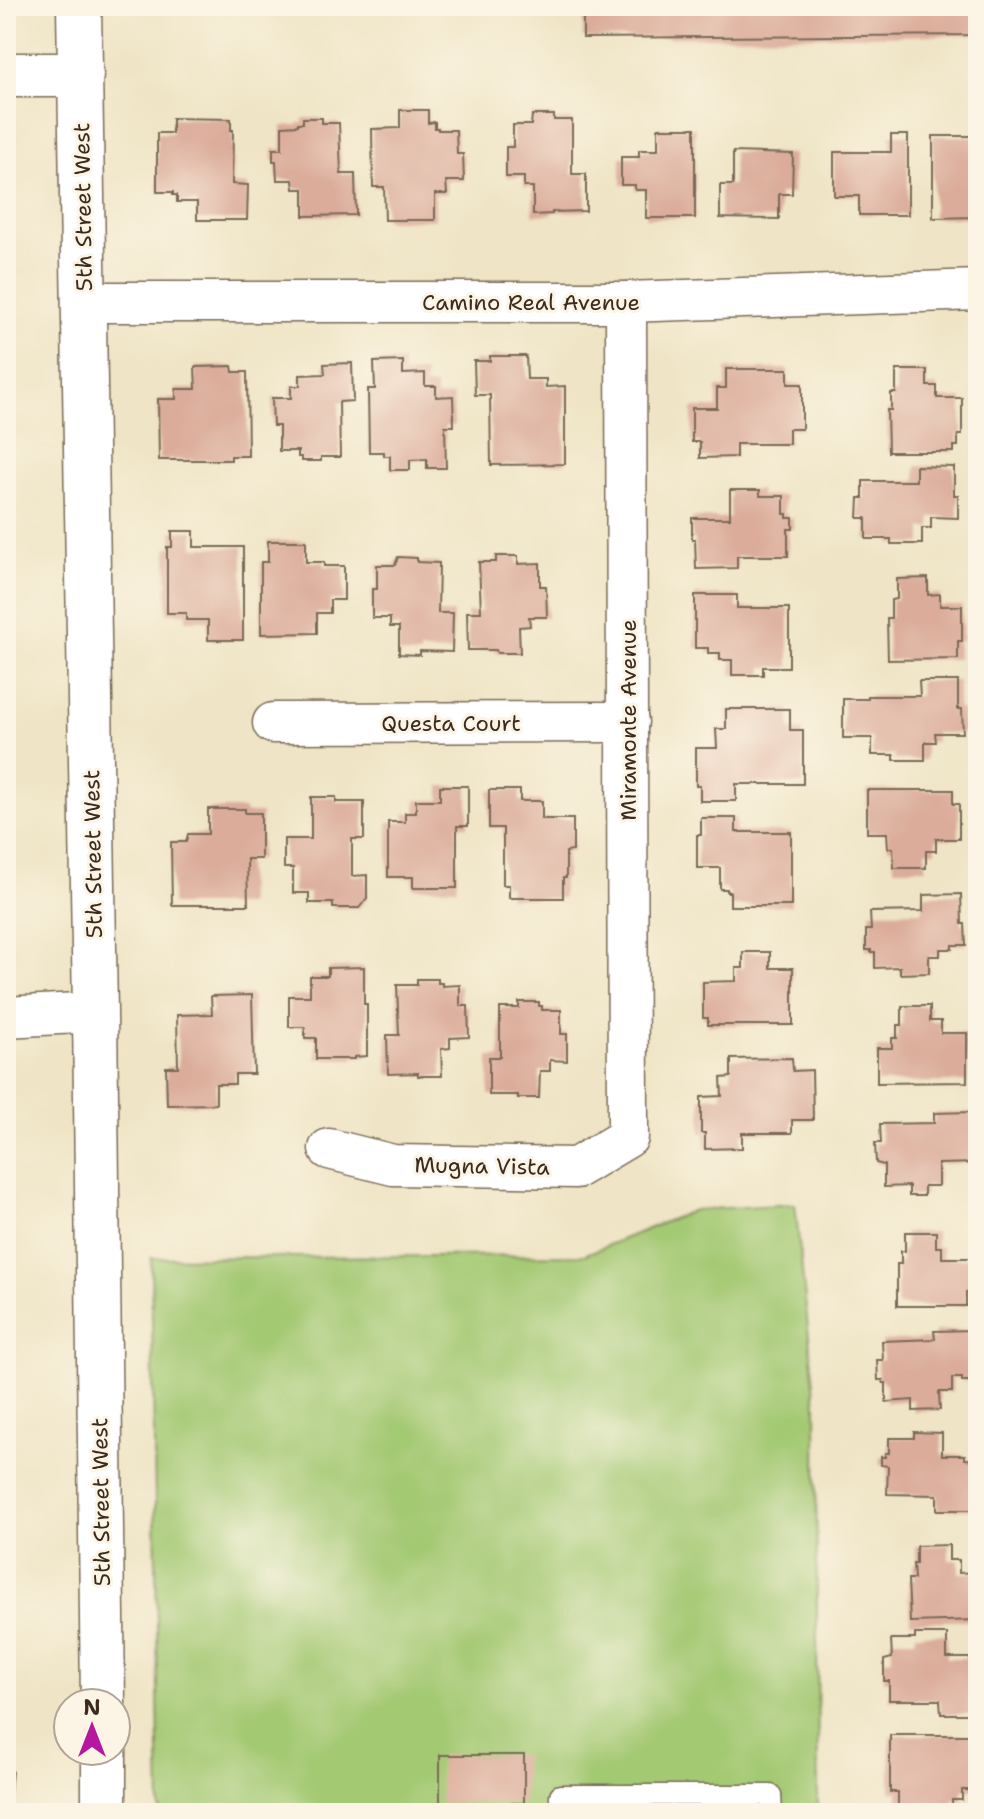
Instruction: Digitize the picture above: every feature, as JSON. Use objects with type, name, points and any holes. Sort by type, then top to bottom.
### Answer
[{"type":"street","name":"5th Street West","points":[[79,6],[103,1687]]},
{"type":"street","points":[[6,75],[81,75]]},
{"type":"street","name":"Camino Real Avenue","points":[[84,302],[626,302],[978,290]]},
{"type":"street","name":"Miramonte Avenue","points":[[626,302],[628,1137]]},
{"type":"street","name":"Questa Court","points":[[273,723],[628,722]]},
{"type":"street","points":[[6,1017],[95,1012]]},
{"type":"street","name":"Mugna Vista","points":[[329,1149],[393,1165],[576,1168],[628,1137]]},
{"type":"street","points":[[104,1767],[104,1813]]},
{"type":"lane","points":[[560,1813],[560,1795],[771,1795],[772,1813]]},
{"type":"green space","points":[[795,1204],[816,1404],[818,1813],[160,1813],[151,1258],[584,1255],[694,1210]]},
{"type":"building","points":[[583,6],[978,6],[978,35],[583,38]]},
{"type":"building","points":[[400,110],[428,110],[428,123],[435,122],[435,128],[456,130],[457,154],[463,154],[464,181],[446,181],[447,194],[435,194],[435,220],[385,220],[384,187],[373,187],[372,129],[400,128]]},
{"type":"building","points":[[532,115],[554,115],[554,120],[572,120],[572,174],[586,174],[586,211],[533,215],[533,187],[524,187],[524,177],[506,177],[506,147],[513,147],[513,125],[531,125]]},
{"type":"building","points":[[172,118],[231,119],[232,184],[248,185],[247,220],[197,220],[197,202],[177,202],[177,195],[173,192],[157,192],[157,133],[172,133]]},
{"type":"building","points":[[303,118],[322,118],[322,123],[339,123],[341,174],[355,174],[356,215],[304,216],[304,189],[294,189],[293,180],[277,180],[273,149],[282,149],[282,126],[298,125],[303,123]]},
{"type":"building","points":[[658,128],[695,128],[695,218],[646,218],[646,190],[635,190],[635,185],[621,185],[621,157],[639,157],[639,150],[658,150]]},
{"type":"building","points":[[891,135],[908,135],[908,215],[859,215],[859,196],[834,196],[834,152],[891,152]]},
{"type":"building","points":[[933,136],[975,136],[975,151],[978,151],[978,217],[933,218]]},
{"type":"building","points":[[733,152],[793,154],[792,194],[779,194],[779,219],[720,218],[720,185],[733,185]]},
{"type":"building","points":[[490,356],[526,356],[527,379],[546,379],[546,387],[565,386],[565,464],[491,465],[490,395],[475,395],[474,361],[490,361]]},
{"type":"building","points":[[403,361],[403,374],[425,373],[425,386],[436,386],[436,397],[453,396],[454,426],[445,426],[446,468],[427,468],[427,459],[410,460],[410,470],[390,470],[390,456],[384,456],[384,452],[369,452],[368,389],[375,389],[374,362]]},
{"type":"building","points":[[352,363],[353,401],[339,402],[340,457],[301,461],[298,451],[279,451],[279,426],[273,426],[272,398],[291,398],[291,386],[300,386],[300,375],[325,374],[324,364]]},
{"type":"building","points":[[232,366],[233,372],[247,372],[248,456],[231,456],[231,460],[159,460],[158,399],[176,399],[176,389],[196,389],[195,367]]},
{"type":"building","points":[[726,369],[788,369],[788,384],[802,384],[802,429],[789,429],[789,444],[736,444],[736,457],[700,458],[700,442],[692,442],[692,408],[717,408],[717,388],[726,388]]},
{"type":"building","points":[[896,370],[927,370],[927,386],[937,386],[937,398],[962,398],[962,435],[958,435],[958,446],[954,446],[954,452],[888,452],[887,410],[891,410],[891,393],[896,393]]},
{"type":"building","points":[[916,466],[954,467],[958,518],[931,517],[931,528],[922,528],[922,544],[891,544],[891,539],[866,539],[866,518],[858,518],[863,481],[916,481]]},
{"type":"building","points":[[730,490],[760,490],[760,496],[784,496],[784,514],[787,518],[793,518],[793,529],[788,529],[788,556],[737,556],[737,568],[696,569],[692,518],[730,518]]},
{"type":"building","points":[[172,531],[194,531],[194,547],[243,547],[243,640],[208,640],[208,620],[186,620],[186,613],[167,613],[167,547],[172,547]]},
{"type":"building","points":[[268,541],[306,541],[306,562],[344,566],[344,600],[330,600],[330,613],[317,613],[317,633],[261,634],[261,562],[268,562]]},
{"type":"building","points":[[496,556],[518,556],[518,564],[540,563],[540,586],[546,586],[547,617],[529,617],[530,626],[519,627],[520,653],[468,650],[467,612],[481,612],[479,562],[496,562]]},
{"type":"building","points":[[398,557],[439,563],[438,613],[453,613],[452,652],[399,654],[399,627],[390,627],[390,618],[372,618],[372,589],[377,589],[377,565],[395,565]]},
{"type":"building","points":[[928,578],[928,595],[940,594],[940,606],[962,606],[962,641],[958,641],[958,659],[888,660],[887,618],[891,618],[891,600],[897,599],[897,579]]},
{"type":"building","points":[[695,595],[737,595],[737,608],[789,608],[789,667],[763,667],[763,675],[732,675],[732,660],[720,660],[720,653],[708,653],[708,648],[695,648]]},
{"type":"building","points":[[919,681],[958,681],[958,709],[962,709],[963,733],[935,733],[936,742],[925,742],[925,760],[894,760],[894,755],[872,755],[872,738],[843,738],[843,699],[920,696]]},
{"type":"building","points":[[726,709],[790,709],[790,730],[803,730],[803,784],[736,784],[736,801],[700,801],[700,786],[696,786],[696,748],[717,748],[716,729],[726,729]]},
{"type":"building","points":[[440,786],[468,786],[468,826],[457,826],[457,888],[413,888],[413,877],[388,877],[388,822],[405,822],[405,813],[416,813],[416,800],[440,800]]},
{"type":"building","points":[[489,790],[520,790],[520,801],[542,801],[542,819],[573,819],[573,851],[566,852],[563,898],[509,898],[509,885],[503,885],[503,828],[489,828]]},
{"type":"building","points":[[867,790],[953,790],[953,804],[959,804],[959,839],[936,839],[936,851],[926,851],[926,868],[894,868],[893,848],[888,848],[887,833],[867,833]]},
{"type":"building","points":[[311,797],[336,797],[336,802],[364,802],[364,839],[352,839],[352,876],[367,875],[367,898],[359,908],[333,908],[333,903],[309,903],[309,893],[293,893],[293,868],[284,868],[284,839],[311,839]]},
{"type":"building","points":[[208,809],[245,809],[245,813],[261,813],[261,859],[247,859],[248,905],[172,905],[171,842],[186,842],[188,834],[208,834]]},
{"type":"building","points":[[701,818],[736,818],[736,832],[791,832],[791,906],[730,906],[730,892],[720,889],[720,868],[697,868],[697,835],[701,835]]},
{"type":"building","points":[[961,894],[966,945],[952,945],[952,949],[940,949],[940,956],[929,956],[929,973],[900,974],[900,967],[875,968],[875,952],[866,950],[866,930],[871,930],[870,912],[923,911],[923,895]]},
{"type":"building","points":[[743,952],[770,952],[770,968],[793,968],[793,1025],[708,1025],[708,1018],[703,1018],[703,982],[736,981],[736,968],[743,968]]},
{"type":"building","points":[[364,967],[367,1056],[316,1059],[316,1038],[305,1038],[305,1027],[289,1027],[289,996],[310,996],[310,976],[328,976],[328,968]]},
{"type":"building","points":[[417,979],[438,979],[442,986],[460,985],[460,1006],[468,1006],[469,1037],[450,1038],[450,1048],[441,1049],[442,1076],[388,1074],[387,1035],[399,1035],[397,985],[417,985]]},
{"type":"building","points":[[252,995],[254,1074],[235,1074],[235,1084],[216,1084],[216,1104],[167,1105],[166,1067],[178,1067],[177,1015],[212,1014],[211,996]]},
{"type":"building","points":[[519,1002],[539,1002],[542,1010],[561,1010],[561,1034],[567,1034],[567,1061],[550,1060],[550,1071],[540,1071],[539,1098],[489,1095],[489,1057],[500,1057],[500,1008],[519,1008]]},
{"type":"building","points":[[902,1006],[930,1006],[930,1021],[941,1021],[941,1033],[967,1033],[967,1082],[877,1083],[877,1048],[892,1048],[892,1038],[897,1038],[897,1025],[902,1025]]},
{"type":"building","points":[[792,1058],[793,1071],[812,1070],[813,1120],[792,1120],[792,1133],[742,1133],[742,1148],[705,1149],[705,1133],[701,1133],[701,1097],[722,1096],[721,1078],[731,1077],[731,1059]]},
{"type":"building","points":[[972,1112],[973,1142],[978,1142],[978,1163],[938,1164],[938,1186],[924,1186],[924,1196],[909,1196],[909,1186],[884,1187],[884,1165],[876,1163],[875,1143],[881,1143],[880,1124],[934,1123],[934,1113]]},
{"type":"building","points":[[905,1232],[936,1232],[936,1247],[942,1247],[942,1258],[972,1258],[972,1292],[966,1292],[966,1306],[897,1306],[897,1264],[901,1264],[901,1251],[905,1251]]},
{"type":"building","points":[[973,1330],[978,1381],[952,1378],[952,1392],[939,1392],[940,1410],[913,1411],[913,1400],[886,1402],[886,1383],[878,1380],[877,1360],[883,1360],[882,1341],[935,1339],[934,1331]]},
{"type":"building","points":[[914,1432],[942,1433],[942,1455],[965,1455],[965,1459],[978,1460],[976,1510],[937,1510],[937,1495],[887,1494],[888,1466],[881,1465],[881,1457],[889,1453],[889,1438],[914,1438]]},
{"type":"building","points":[[949,1545],[949,1560],[959,1560],[959,1573],[978,1572],[978,1620],[910,1622],[908,1579],[914,1579],[916,1546]]},
{"type":"building","points":[[915,1634],[947,1634],[947,1658],[970,1658],[970,1662],[978,1662],[978,1714],[941,1714],[940,1700],[889,1700],[889,1681],[884,1681],[884,1660],[892,1658],[891,1639],[915,1639]]},
{"type":"building","points":[[890,1735],[978,1735],[978,1790],[962,1790],[962,1800],[952,1800],[952,1813],[898,1813],[898,1792],[890,1792]]},
{"type":"building","points":[[440,1755],[524,1755],[524,1803],[440,1803]]},
{"type":"building","points":[[6,1769],[12,1770],[10,1794],[6,1794]]}]
